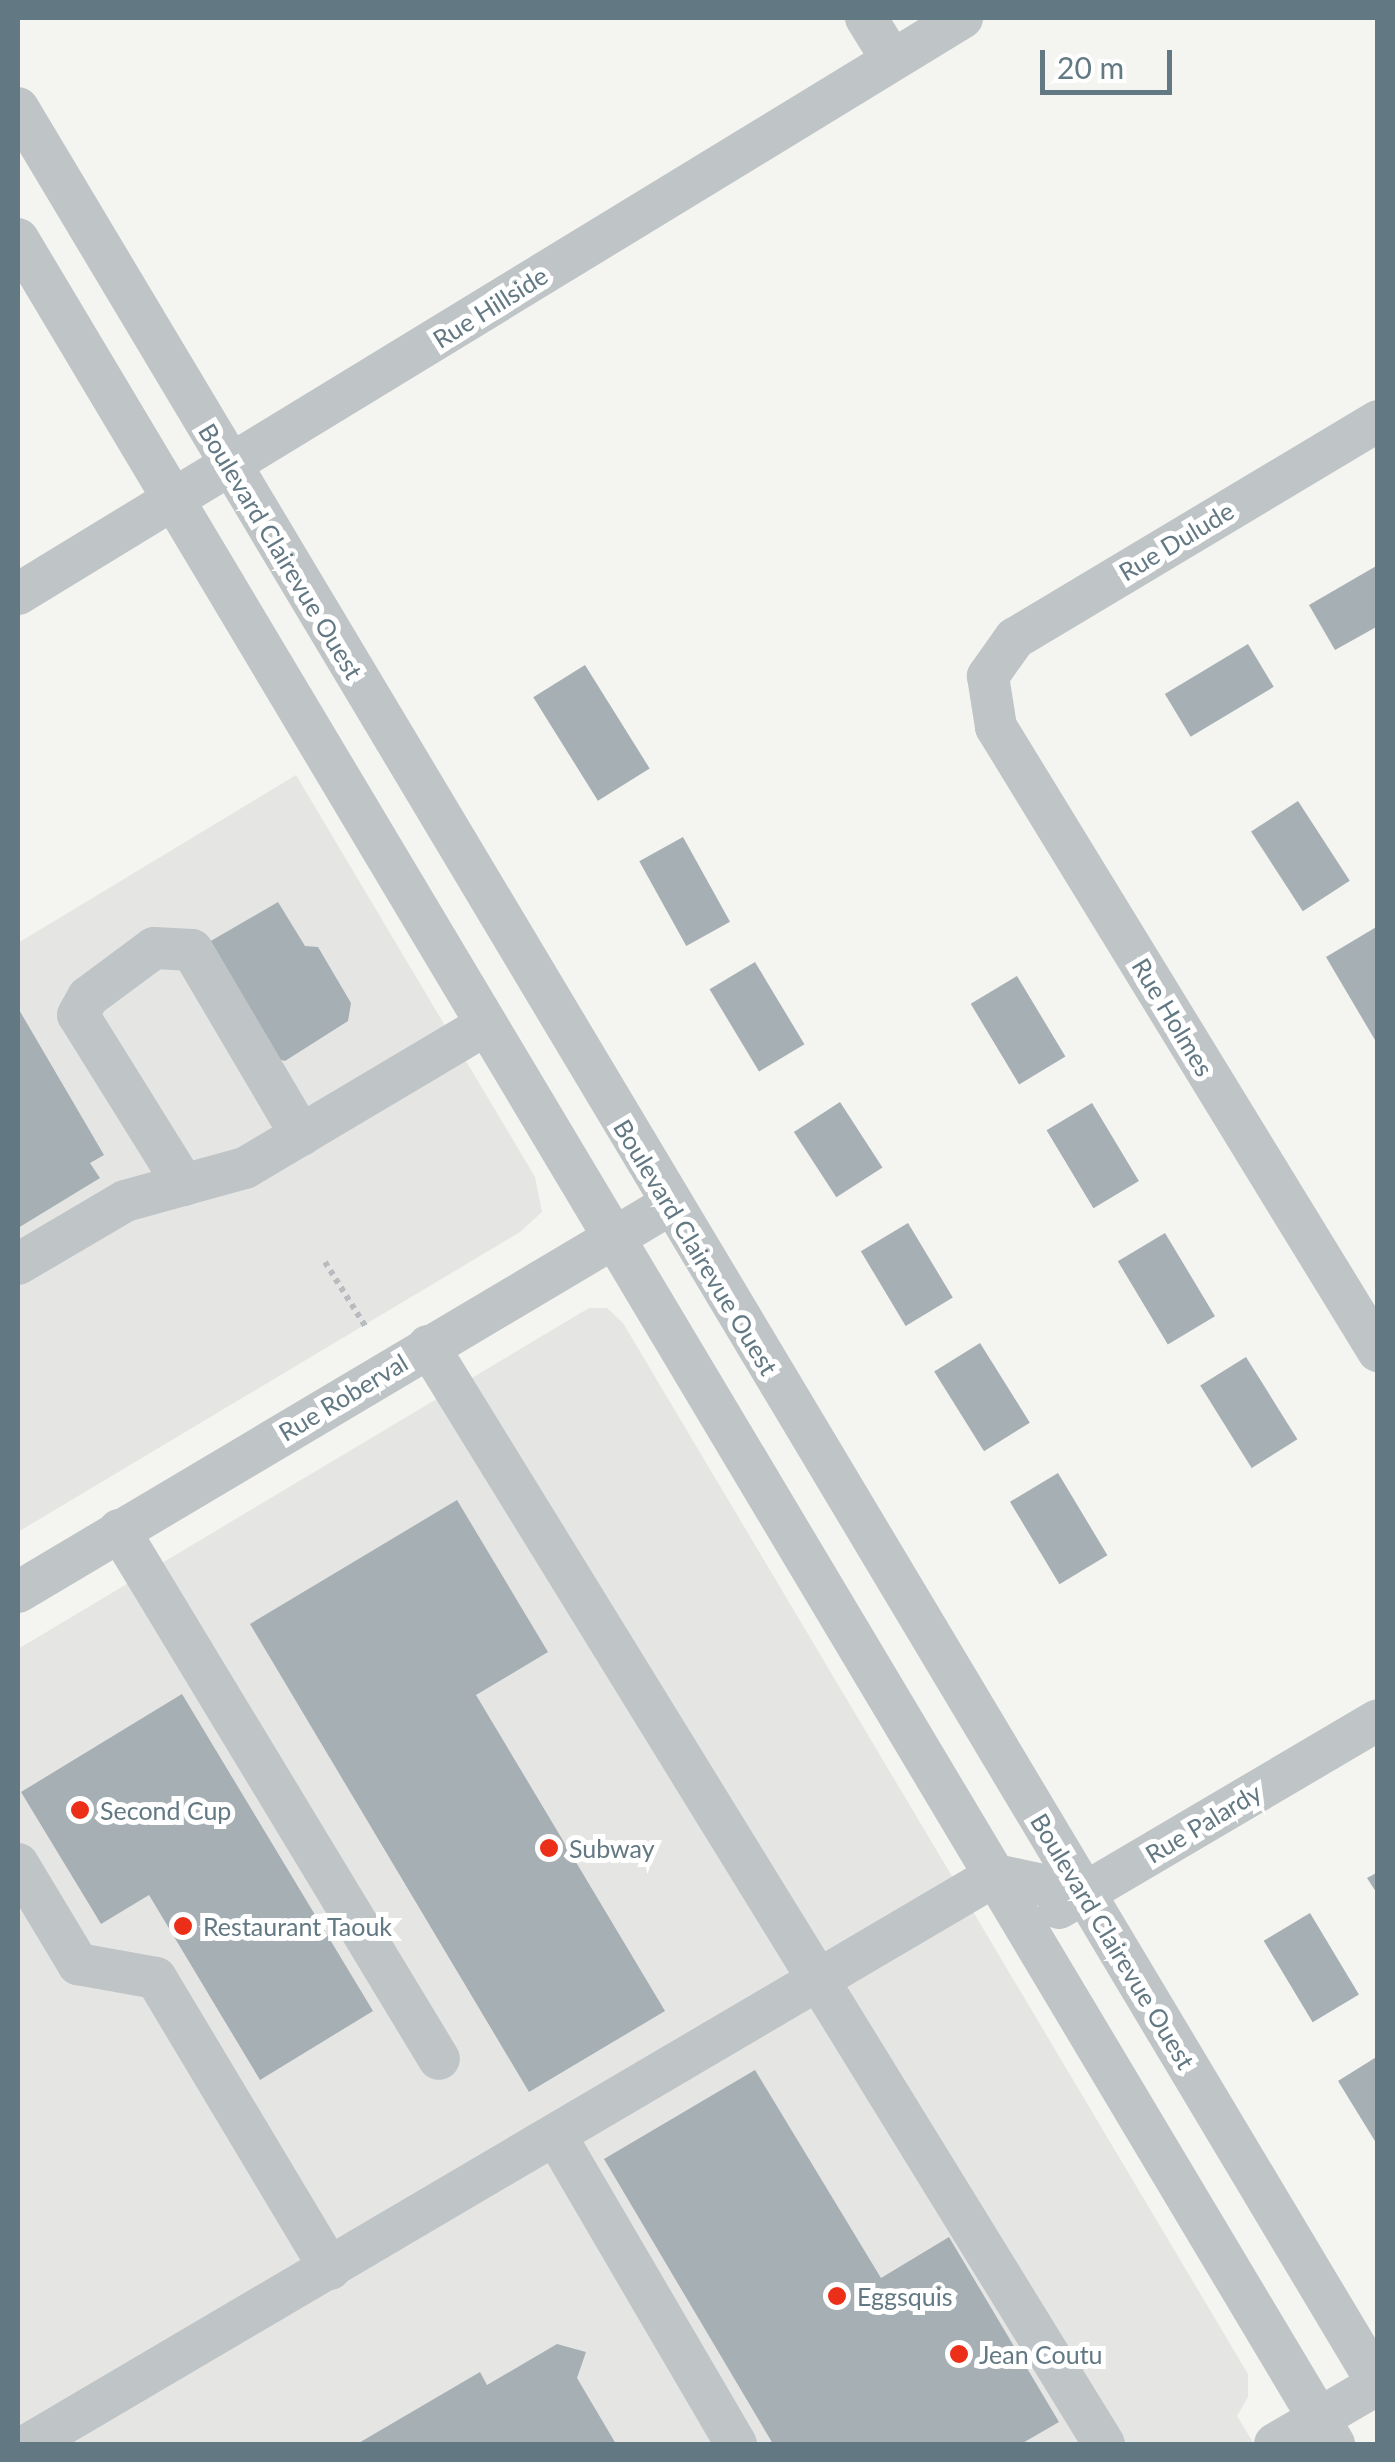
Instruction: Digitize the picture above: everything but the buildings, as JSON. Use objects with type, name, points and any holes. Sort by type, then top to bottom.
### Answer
[{"type":"street","points":[[866,18],[892,60]]},
{"type":"street","name":"Rue Hillside","points":[[18,594],[962,18]]},
{"type":"street","name":"Boulevard Clairevue Ouest","points":[[18,108],[1378,2384]]},
{"type":"street","points":[[18,239],[1326,2432]]},
{"type":"street","name":"Rue Dulude","points":[[988,676],[1015,638],[1378,421]]},
{"type":"street","name":"Rue Holmes","points":[[988,676],[996,726],[1378,1351]]},
{"type":"street","points":[[184,1184],[78,1015],[88,997],[154,948],[192,950],[301,1135]]},
{"type":"street","points":[[18,1264],[125,1201],[245,1168],[486,1024]]},
{"type":"street","name":"Rue Roberval","points":[[18,1592],[670,1204]]},
{"type":"street","points":[[428,1346],[822,1978],[1104,2444]]},
{"type":"street","points":[[119,1530],[439,2059]]},
{"type":"street","name":"Rue Palardy","points":[[1028,1927],[1378,1720]]},
{"type":"street","points":[[18,1864],[78,1964],[156,1978],[330,2269]]},
{"type":"street","points":[[29,2444],[996,1875],[1084,1894]]},
{"type":"street","points":[[556,2136],[736,2444]]},
{"type":"street","points":[[1275,2444],[1326,2432],[1378,2384]]},
{"type":"path","points":[[325,1262],[366,1329]]},
{"type":"shaded area","points":[[296,775],[535,1177],[542,1212],[520,1232],[18,1532],[18,943]]},
{"type":"shaded area","points":[[589,1308],[607,1308],[623,1323],[1248,2374],[1248,2397],[1237,2416],[1254,2444],[18,2444],[18,1649]]},
{"type":"place","name":"Second Cup","points":[[80,1810]]},
{"type":"place","name":"Subway","points":[[549,1848]]},
{"type":"place","name":"Restaurant Taouk","points":[[183,1926]]},
{"type":"place","name":"Eggsquis","points":[[837,2296]]},
{"type":"place","name":"Jean Coutu","points":[[959,2354]]}]
